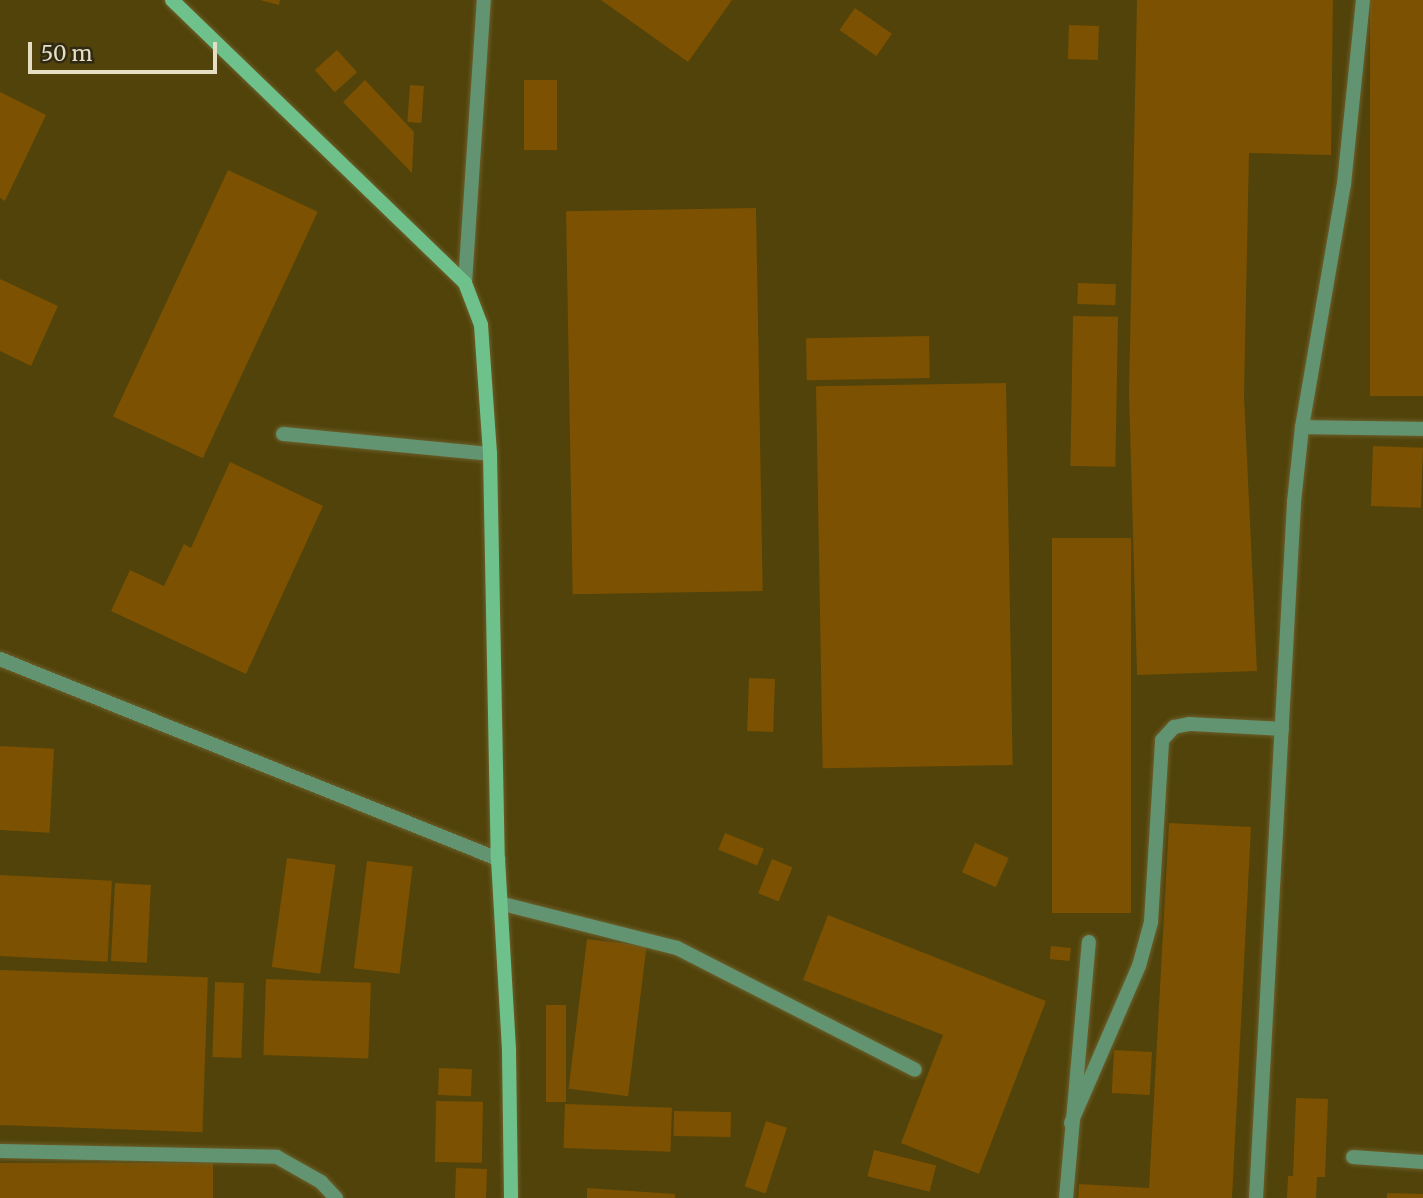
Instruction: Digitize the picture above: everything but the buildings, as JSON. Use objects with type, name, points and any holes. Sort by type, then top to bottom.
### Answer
[{"type":"street","points":[[172,0],[465,283]]},
{"type":"street","points":[[484,0],[465,283],[481,326],[490,454],[498,859],[503,904],[511,1198]]},
{"type":"street","points":[[1256,1198],[1302,427],[1344,184],[1363,0]]},
{"type":"street","points":[[1302,427],[1423,429]]},
{"type":"street","points":[[283,434],[490,454]]},
{"type":"street","points":[[0,659],[498,859]]},
{"type":"street","points":[[1071,1123],[1139,966],[1151,922],[1163,740],[1174,727],[1191,724],[1282,729]]},
{"type":"street","points":[[503,904],[677,948],[915,1070]]},
{"type":"street","points":[[1066,1198],[1089,942]]},
{"type":"street","points":[[0,1151],[277,1157],[321,1182],[336,1198]]},
{"type":"street","points":[[1353,1157],[1423,1163]]}]
